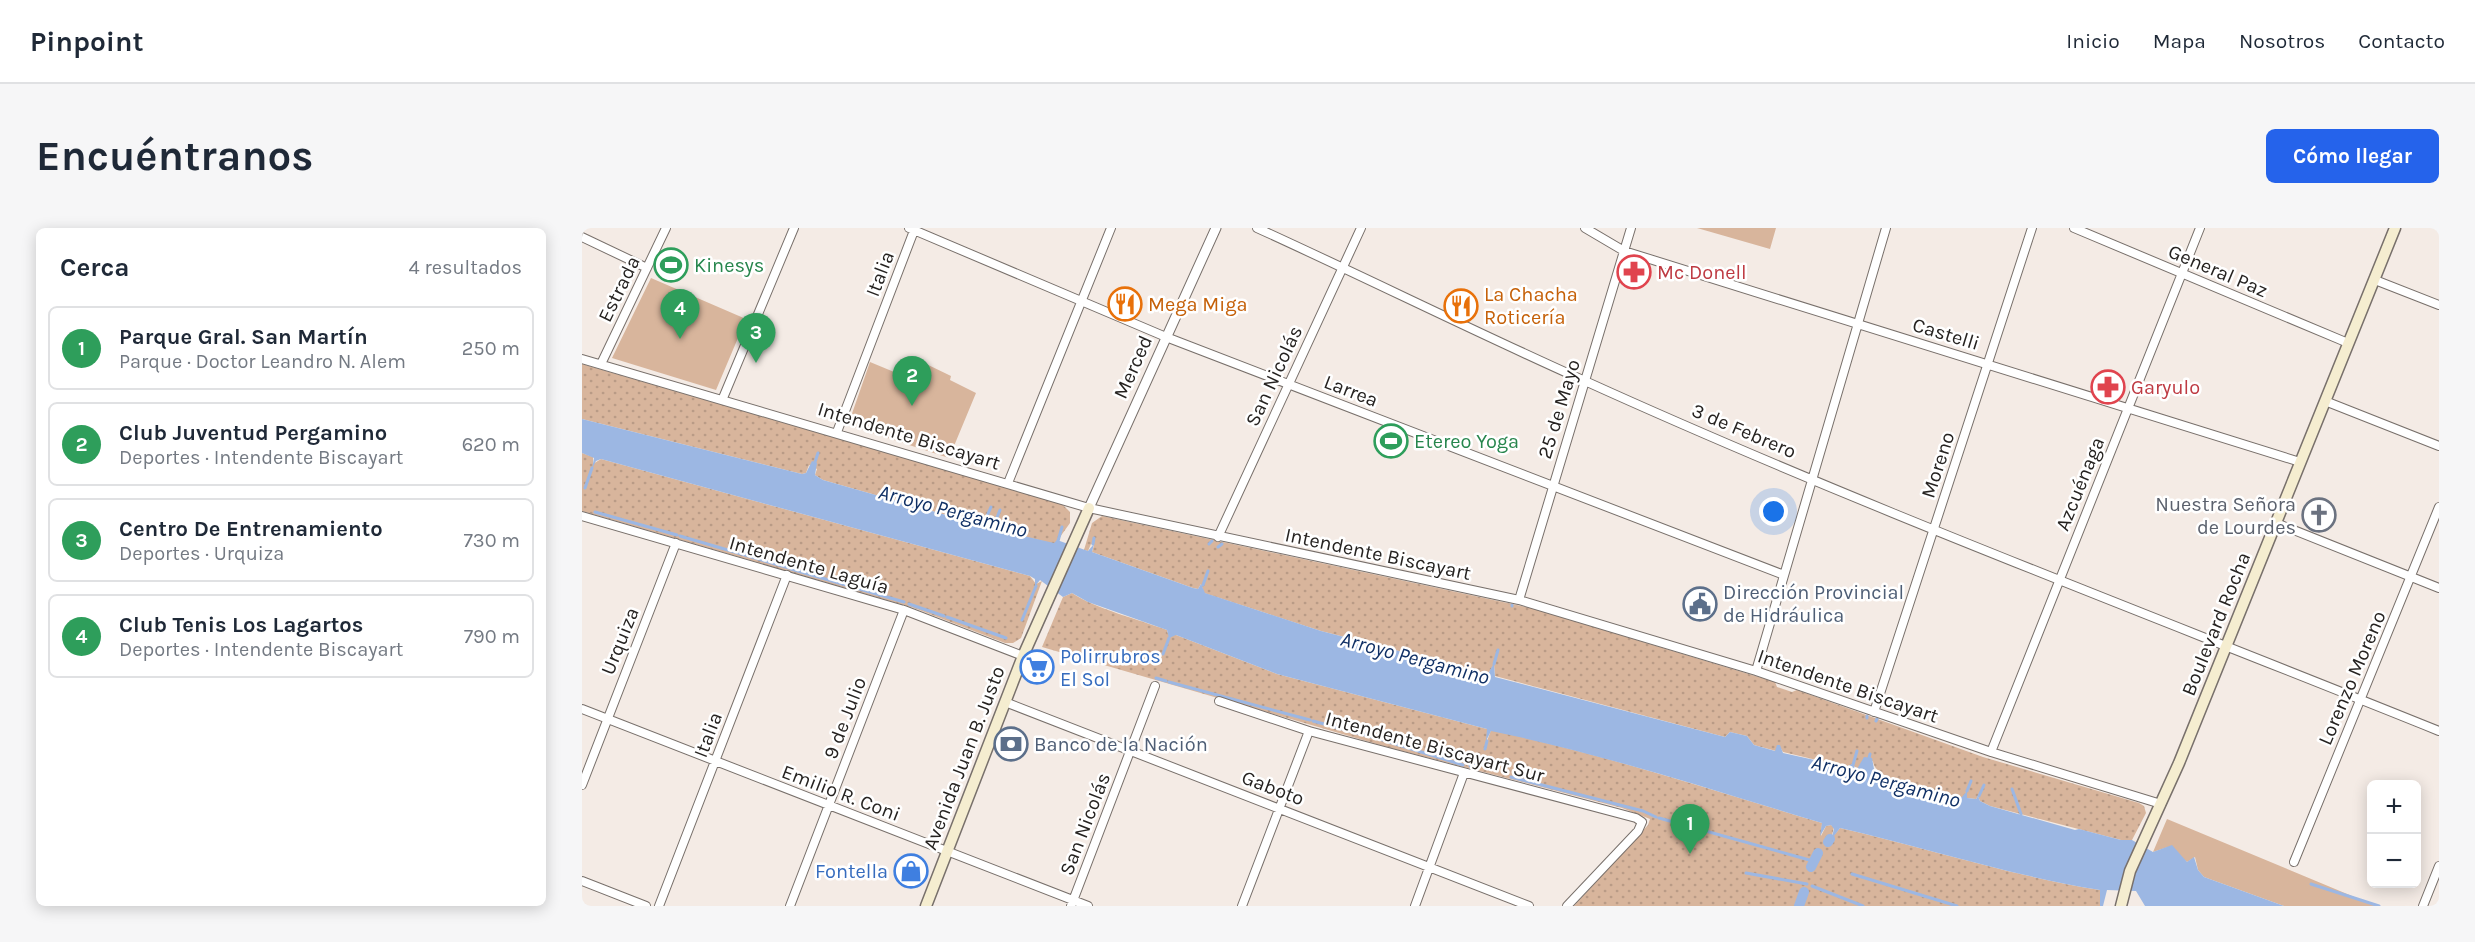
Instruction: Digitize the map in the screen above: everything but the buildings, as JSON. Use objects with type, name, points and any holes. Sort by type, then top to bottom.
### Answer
[{"type":"main road","name":"Boulevard Rocha","points":[[2122,900],[2395,228]]},
{"type":"main road","name":"Merced","points":[[1082,521],[1089,508]]},
{"type":"main road","name":"Avenida Juan B. Justo","points":[[926,906],[1023,656],[1082,521]]},
{"type":"street","name":"Estrada","points":[[601,364],[666,228]]},
{"type":"street","points":[[723,398],[794,228]]},
{"type":"street","points":[[1008,483],[1111,228]]},
{"type":"street","name":"Merced","points":[[1089,508],[1216,228]]},
{"type":"street","name":"3 de Febrero","points":[[1257,228],[1585,381],[1934,530],[2439,731]]},
{"type":"street","name":"San Nicolás","points":[[1218,537],[1361,228]]},
{"type":"street","name":"Castelli","points":[[1586,228],[1624,250],[2300,462]]},
{"type":"street","name":"25 de Mayo","points":[[1519,600],[1631,228]]},
{"type":"street","points":[[1756,671],[1886,228]]},
{"type":"street","name":"Moreno","points":[[1874,712],[2032,228]]},
{"type":"street","name":"General Paz","points":[[2074,228],[2348,343]]},
{"type":"street","name":"Azcuénaga","points":[[1991,752],[2200,228]]},
{"type":"street","name":"Larrea","points":[[913,229],[1166,337],[1784,575]]},
{"type":"street","name":"Italia","points":[[837,432],[913,229]]},
{"type":"street","points":[[582,237],[647,268]]},
{"type":"street","points":[[2375,280],[2439,305]]},
{"type":"street","name":"Intendente Biscayart","points":[[582,359],[723,398],[1089,508],[1519,600],[1756,671],[1991,752],[2161,804]]},
{"type":"street","points":[[2325,401],[2439,446]]},
{"type":"street","name":"Lorenzo Moreno","points":[[2294,862],[2359,699],[2366,692],[2439,507]]},
{"type":"street","name":"Intendente Laguía","points":[[582,516],[904,610],[1023,656]]},
{"type":"street","points":[[2276,523],[2439,588]]},
{"type":"street","name":"Urquiza","points":[[582,785],[676,543]]},
{"type":"street","name":"Italia","points":[[659,906],[787,575]]},
{"type":"street","name":"9 de Julio","points":[[790,906],[904,610]]},
{"type":"street","name":"San Nicolás","points":[[1072,903],[1155,686]]},
{"type":"street","name":"Intendente Biscayart Sur","points":[[1219,701],[1309,731],[1636,818],[1642,822],[1638,831],[1567,906]]},
{"type":"street","name":"Gaboto","points":[[1005,702],[1529,906]]},
{"type":"street","name":"Emilio R. Coni","points":[[582,709],[948,851],[1072,903],[1088,906]]},
{"type":"street","points":[[1242,906],[1309,731]]},
{"type":"street","points":[[1415,906],[1464,773]]},
{"type":"street","points":[[2423,906],[2439,866]]},
{"type":"street","points":[[582,881],[646,906]]},
{"type":"shaded area","points":[[1697,228],[1776,228],[1770,249]]},
{"type":"shaded area","points":[[651,278],[746,319],[716,390],[612,358]]},
{"type":"shaded area","points":[[920,361],[951,376],[950,380],[976,393],[949,458],[848,425],[870,362],[911,379]]},
{"type":"shaded area","points":[[582,364],[1062,504],[1070,512],[1070,523],[1055,544],[997,530],[996,520],[992,528],[988,527],[986,516],[979,524],[974,523],[823,480],[815,475],[817,469],[809,465],[806,473],[802,474],[582,419]]},
{"type":"shaded area","points":[[582,453],[593,457],[593,464],[601,459],[1030,576],[1036,584],[1042,581],[1021,638],[1013,643],[1005,643],[914,608],[582,511]]},
{"type":"shaded area","points":[[1102,516],[1531,608],[1775,682],[1777,687],[1792,692],[1797,690],[1983,757],[2139,803],[2144,806],[2146,813],[2132,840],[2121,840],[1990,806],[1980,801],[1978,796],[1976,799],[1967,798],[1967,791],[1963,797],[1958,797],[1909,785],[1884,775],[1876,768],[1873,761],[1857,769],[1852,764],[1846,767],[1783,752],[1780,747],[1776,751],[1754,745],[1747,736],[1730,732],[1725,737],[1495,676],[1494,664],[1488,674],[1321,631],[1204,593],[1201,584],[1198,589],[1193,588],[1092,552],[1094,545],[1091,544],[1088,551],[1084,550],[1092,523]]},
{"type":"shaded area","points":[[1072,593],[1105,609],[1167,630],[1168,634],[1176,635],[1277,674],[1487,729],[1487,741],[1491,730],[1616,761],[1822,823],[1821,836],[1826,826],[1831,825],[1834,827],[1831,839],[1840,828],[2002,870],[2100,890],[2100,906],[1574,906],[1648,825],[1650,819],[1622,808],[1387,747],[1042,647],[1063,597]]},
{"type":"shaded area","points":[[2167,819],[2376,906],[2284,906],[2204,877],[2198,870],[2195,857],[2187,862],[2168,847],[2153,852]]},
{"type":"water","name":"Arroyo Pergamino","points":[[582,419],[802,474],[806,473],[812,461],[817,463],[815,475],[823,480],[974,523],[980,524],[986,515],[988,516],[988,527],[993,528],[995,520],[997,530],[1054,543],[1057,540],[1088,551],[1094,544],[1092,552],[1193,588],[1198,589],[1201,584],[1205,593],[1321,631],[1488,674],[1494,663],[1495,677],[1725,737],[1730,732],[1747,736],[1754,745],[1775,751],[1777,745],[1780,745],[1783,753],[1846,767],[1852,764],[1857,769],[1864,757],[1872,758],[1874,769],[1884,777],[1958,797],[1962,797],[1967,791],[1967,798],[1976,799],[1978,796],[1980,801],[1990,806],[2075,830],[2079,829],[2121,840],[2132,840],[2153,852],[2172,845],[2187,862],[2194,857],[2198,870],[2204,877],[2284,906],[2145,906],[2136,891],[2107,890],[2103,906],[2100,906],[2100,890],[2002,870],[1840,828],[1831,840],[1834,829],[1831,825],[1826,826],[1820,836],[1822,823],[1698,785],[1575,750],[1491,731],[1486,741],[1487,729],[1277,674],[1176,635],[1169,638],[1167,630],[1088,602],[1072,593],[1063,597],[1040,580],[1035,586],[1035,579],[1030,576],[601,459],[596,461],[592,469],[594,458],[582,453]]},
{"type":"waterway","points":[[815,462],[818,453]]},
{"type":"waterway","points":[[585,488],[592,468]]},
{"type":"waterway","name":"Arroyo Pergamino","points":[[987,516],[991,507]]},
{"type":"waterway","name":"Arroyo Pergamino","points":[[996,520],[1000,510]]},
{"type":"waterway","points":[[595,512],[677,535]]},
{"type":"waterway","points":[[1058,541],[1062,527]]},
{"type":"waterway","points":[[680,536],[789,568]]},
{"type":"waterway","points":[[1093,544],[1094,538]]},
{"type":"waterway","points":[[1209,544],[1212,541]]},
{"type":"waterway","points":[[1218,547],[1222,544]]},
{"type":"waterway","points":[[791,569],[904,602]]},
{"type":"waterway","points":[[1203,585],[1208,571]]},
{"type":"waterway","points":[[1022,620],[1036,586]]},
{"type":"waterway","points":[[909,604],[944,616]]},
{"type":"waterway","points":[[947,617],[1006,638]]},
{"type":"waterway","points":[[1163,654],[1169,638]]},
{"type":"waterway","name":"Arroyo Pergamino","points":[[1494,664],[1498,650]]},
{"type":"waterway","points":[[1156,678],[1166,681]]},
{"type":"waterway","points":[[1169,682],[1310,720]]},
{"type":"waterway","points":[[1313,721],[1383,740]]},
{"type":"waterway","points":[[1485,749],[1487,741]]},
{"type":"waterway","points":[[1389,742],[1463,765]]},
{"type":"waterway","name":"Arroyo Pergamino","points":[[1853,765],[1857,751]]},
{"type":"waterway","name":"Arroyo Pergamino","points":[[1869,758],[1870,754]]},
{"type":"waterway","points":[[1470,766],[1477,765],[1479,762]]},
{"type":"waterway","points":[[1511,777],[1643,811],[1656,817]]},
{"type":"waterway","name":"Arroyo Pergamino","points":[[1967,791],[1971,781]]},
{"type":"waterway","points":[[1979,796],[1984,785]]},
{"type":"waterway","points":[[2012,789],[2021,814]]},
{"type":"waterway","points":[[1659,818],[1813,861]]},
{"type":"waterway","points":[[1815,856],[1816,852]]},
{"type":"waterway","points":[[1811,867],[1818,853]]},
{"type":"waterway","points":[[1746,873],[1807,884]]},
{"type":"waterway","points":[[1852,874],[1957,906]]},
{"type":"waterway","points":[[2311,884],[2379,906]]},
{"type":"waterway","points":[[1812,886],[1863,906]]},
{"type":"waterway","points":[[1799,906],[1804,892]]},
{"type":"place","name":"Kinesys","points":[[671,265]]},
{"type":"place","name":"Mc Donell","points":[[1634,272]]},
{"type":"place","name":"Mega Miga","points":[[1125,304]]},
{"type":"place","name":"La Chacha Roticería","points":[[1461,306]]},
{"type":"place","name":"Club Tenis Los Lagartos","points":[[680,339]]},
{"type":"place","name":"Centro De Entrenamiento","points":[[756,363]]},
{"type":"place","name":"Garyulo","points":[[2108,387]]},
{"type":"place","name":"Club Juventud Pergamino","points":[[912,406]]},
{"type":"place","name":"Etereo Yoga","points":[[1391,441]]},
{"type":"place","name":"Nuestra Señora de Lourdes","points":[[2319,515]]},
{"type":"place","name":"Dirección Provincial de Hidráulica","points":[[1700,604]]},
{"type":"place","name":"Polirrubros El Sol","points":[[1037,667]]},
{"type":"place","name":"Banco de la Nación","points":[[1011,744]]},
{"type":"place","name":"Parque Gral. San Martín","points":[[1690,854]]},
{"type":"place","name":"Fontella","points":[[911,871]]}]
